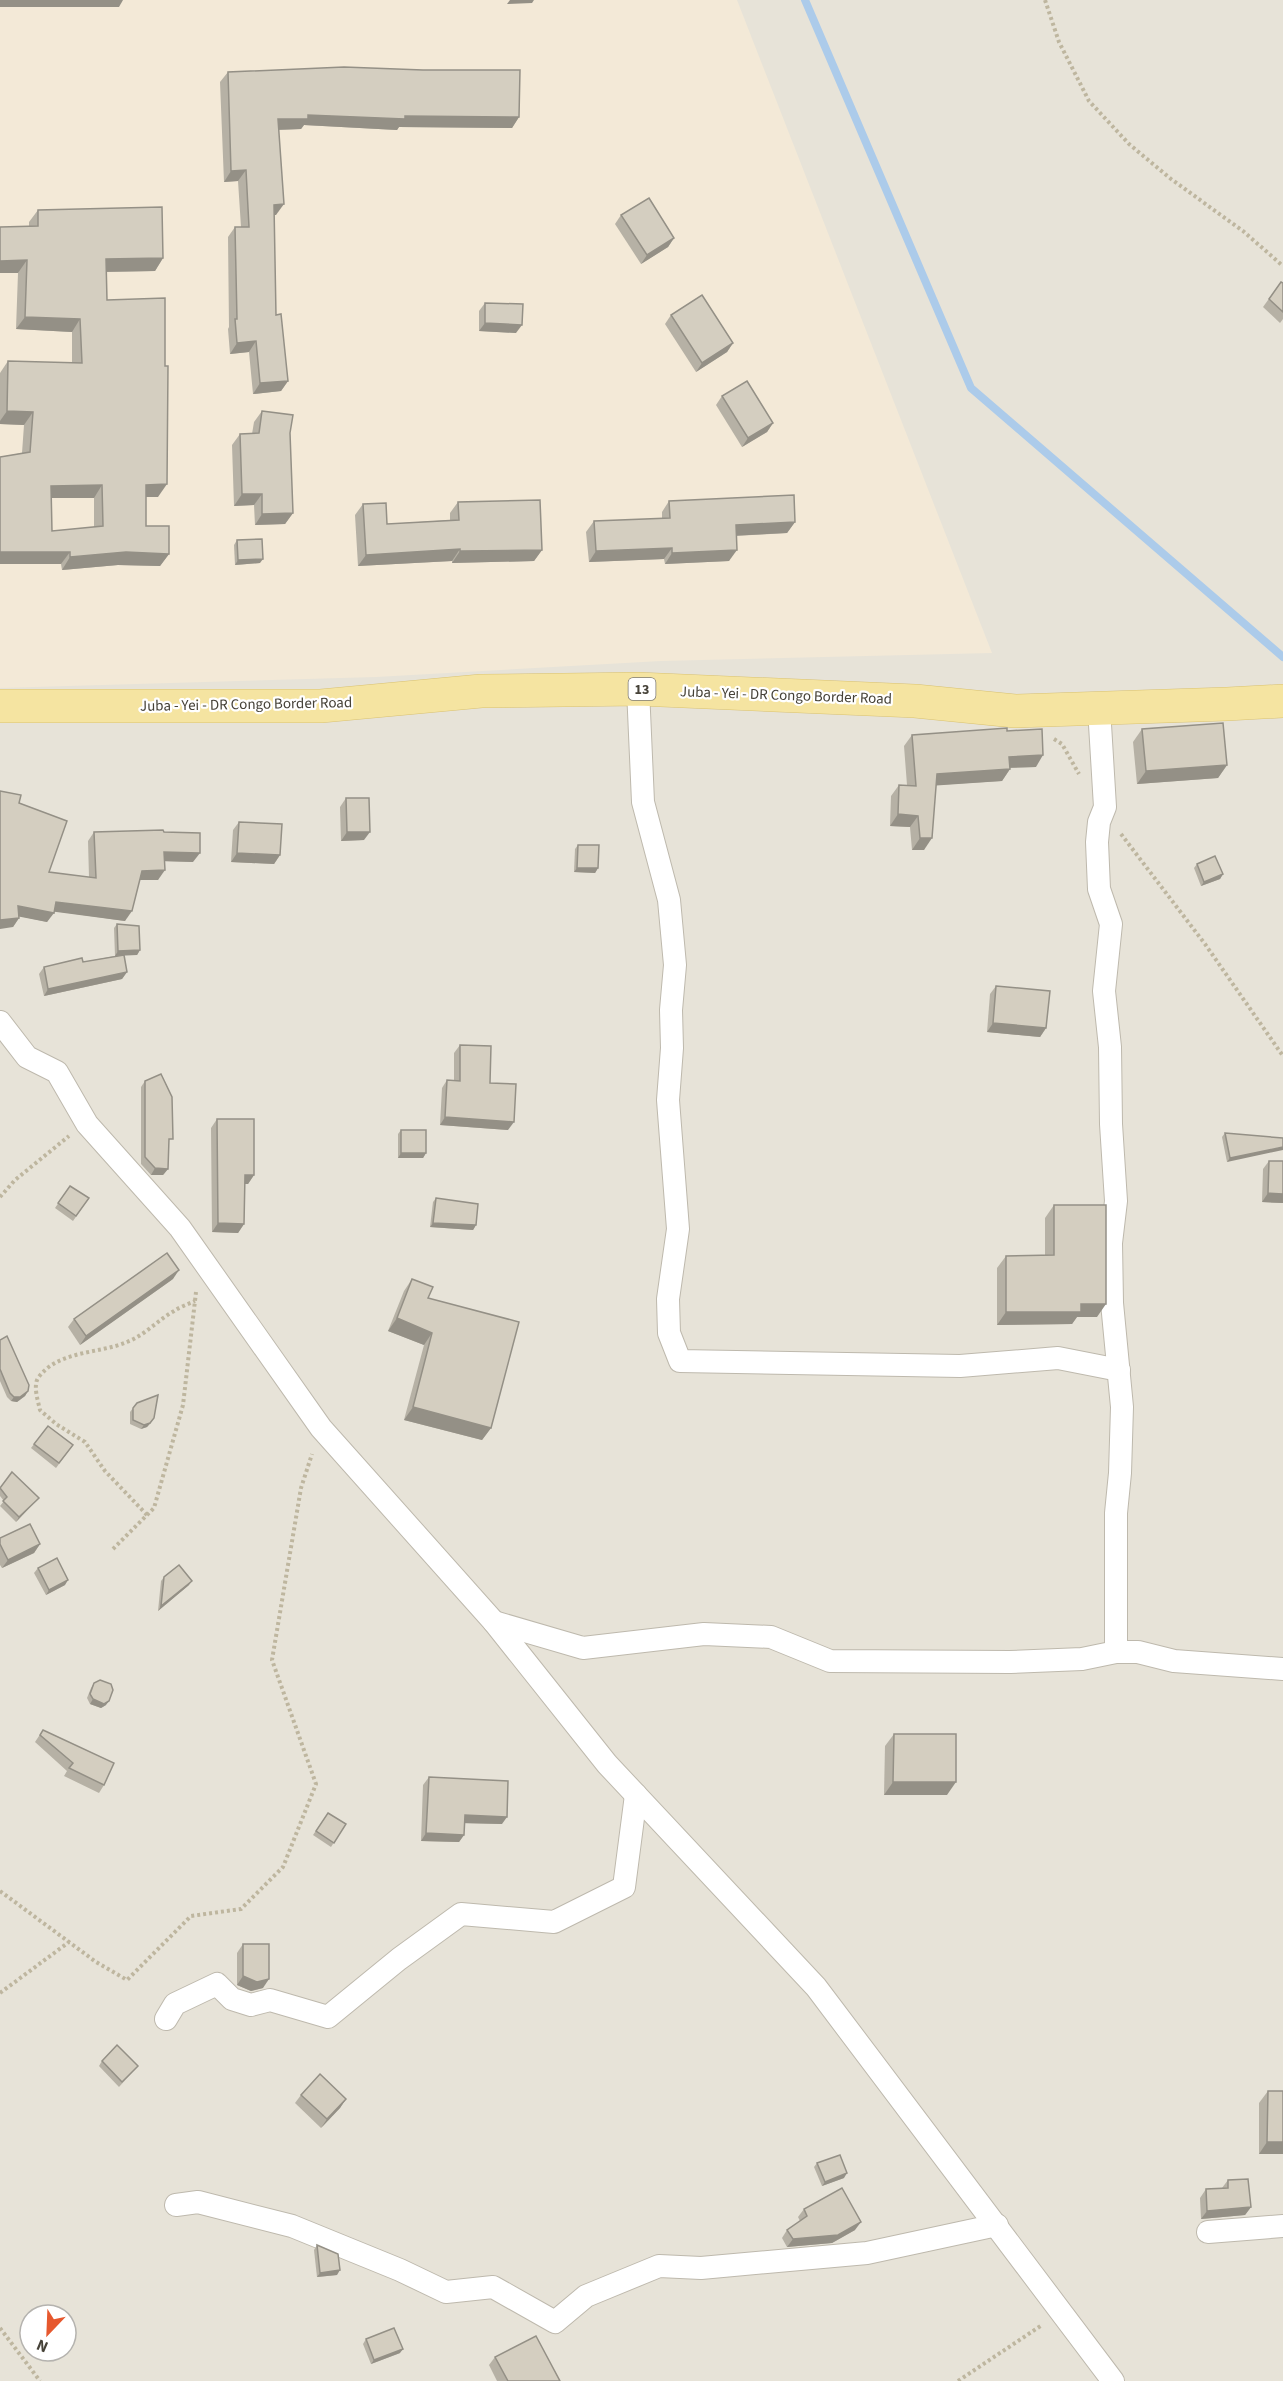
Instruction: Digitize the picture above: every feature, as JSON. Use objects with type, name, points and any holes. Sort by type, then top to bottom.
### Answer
[{"type":"main road","name":"Juba - Yei - DR Congo Border Road","points":[[0,706],[321,706],[481,691],[638,689],[915,701],[1015,711],[1283,701]]},
{"type":"street","points":[[638,689],[643,802],[669,900],[675,965],[668,1101],[678,1228],[668,1299],[669,1333],[680,1361],[960,1366],[1058,1358],[1119,1370]]},
{"type":"street","points":[[1099,708],[1105,807],[1099,822],[1097,842],[1099,890],[1111,924],[1104,991],[1110,1047],[1111,1124],[1116,1201],[1111,1243],[1112,1303],[1122,1407],[1116,1513],[1116,1652]]},
{"type":"street","points":[[0,1022],[27,1057],[57,1072],[87,1124],[135,1176],[200,1255],[321,1428],[494,1622],[607,1764],[816,1987],[1113,2381]]},
{"type":"street","points":[[494,1622],[583,1648],[704,1634],[771,1637],[830,1661],[1010,1662],[1082,1659],[1116,1652],[1138,1652],[1174,1661],[1283,1669]]},
{"type":"street","points":[[166,2019],[176,2004],[217,1984],[232,1999],[251,2005],[270,2000],[328,2017],[399,1959],[461,1914],[554,1922],[624,1887],[636,1795]]},
{"type":"street","points":[[176,2205],[198,2202],[292,2226],[446,2292],[493,2287],[555,2322],[586,2295],[659,2266],[701,2268],[867,2253],[997,2225]]},
{"type":"street","points":[[1208,2232],[1283,2226]]},
{"type":"path","points":[[1045,0],[1059,42],[1089,100],[1129,144],[1171,179],[1243,231],[1283,266]]},
{"type":"path","points":[[1053,738],[1062,744],[1073,768],[1105,807],[1111,820],[1205,944],[1283,1056]]},
{"type":"path","points":[[0,1197],[15,1180],[52,1148],[87,1124]]},
{"type":"path","points":[[113,1549],[154,1508],[183,1405],[200,1255]]},
{"type":"path","points":[[147,1515],[105,1472],[85,1442],[56,1424],[40,1410],[36,1383],[39,1377],[63,1359],[129,1342],[173,1311],[195,1301]]},
{"type":"path","points":[[0,1892],[96,1962],[127,1980],[191,1916],[241,1909],[282,1867],[316,1784],[272,1660],[301,1488],[321,1428]]},
{"type":"path","points":[[0,1993],[69,1942]]},
{"type":"path","points":[[958,2381],[1062,2311]]},
{"type":"path","points":[[0,2328],[40,2381]]},
{"type":"shaded area","points":[[0,0],[1283,0],[1283,2381],[0,2381]]},
{"type":"shaded area","points":[[0,0],[737,0],[992,653],[661,661],[376,677],[0,688]]},
{"type":"building","points":[[344,67],[520,70],[519,117],[405,116],[405,119],[308,115],[308,119],[278,119],[284,204],[274,205],[276,315],[281,314],[288,381],[260,383],[256,341],[237,343],[235,227],[249,227],[246,170],[231,171],[228,72]]},
{"type":"building","points":[[649,198],[674,238],[647,255],[621,215]]},
{"type":"building","points":[[162,207],[163,258],[106,259],[107,300],[165,298],[165,366],[168,366],[167,484],[146,485],[146,526],[169,526],[169,554],[126,552],[70,557],[70,552],[0,552],[0,457],[30,452],[33,412],[7,411],[8,361],[82,363],[80,319],[25,317],[27,260],[0,261],[0,227],[38,226],[38,210]],"holes":[[[102,485],[103,526],[52,531],[51,486]]]},
{"type":"building","points":[[1281,282],[1283,283],[1283,312],[1269,299]]},
{"type":"building","points":[[702,295],[733,343],[702,363],[671,315]]},
{"type":"building","points":[[485,303],[523,304],[522,325],[485,323]]},
{"type":"building","points":[[747,381],[773,423],[748,438],[722,396]]},
{"type":"building","points":[[262,411],[293,415],[290,433],[293,513],[262,514],[262,494],[242,494],[240,434],[259,433]]},
{"type":"building","points":[[794,495],[795,522],[736,525],[737,550],[672,553],[672,548],[596,551],[594,521],[670,518],[669,501]]},
{"type":"building","points":[[540,500],[542,550],[460,551],[460,549],[366,555],[363,504],[386,503],[387,524],[459,520],[458,502]]},
{"type":"building","points":[[262,539],[263,559],[238,560],[237,540]]},
{"type":"building","points":[[1223,723],[1227,765],[1146,771],[1142,729]]},
{"type":"building","points":[[1007,728],[1007,731],[1042,729],[1043,755],[1009,757],[1010,769],[937,774],[932,838],[920,838],[918,816],[898,814],[899,785],[916,786],[912,735]]},
{"type":"building","points":[[0,791],[21,795],[19,803],[67,821],[49,872],[96,878],[94,832],[163,830],[164,832],[200,833],[200,853],[164,852],[165,870],[142,871],[132,911],[56,902],[54,913],[18,906],[19,918],[0,920]]},
{"type":"building","points":[[346,798],[369,798],[370,832],[347,832]]},
{"type":"building","points":[[239,822],[282,824],[280,855],[237,853]]},
{"type":"building","points":[[578,845],[599,845],[598,868],[577,868]]},
{"type":"building","points":[[1215,856],[1223,874],[1204,882],[1197,864]]},
{"type":"building","points":[[117,924],[139,926],[140,950],[118,951]]},
{"type":"building","points":[[124,955],[127,972],[48,989],[44,967],[82,958],[83,962]]},
{"type":"building","points":[[996,986],[1050,991],[1046,1028],[993,1023]]},
{"type":"building","points":[[460,1045],[491,1046],[490,1083],[516,1084],[514,1122],[445,1117],[447,1080],[460,1081]]},
{"type":"building","points":[[161,1074],[172,1097],[173,1139],[169,1139],[168,1169],[155,1168],[145,1157],[145,1081]]},
{"type":"building","points":[[217,1119],[254,1119],[254,1175],[245,1175],[244,1224],[218,1223]]},
{"type":"building","points":[[401,1130],[426,1130],[426,1153],[401,1153]]},
{"type":"building","points":[[1225,1133],[1283,1138],[1283,1147],[1230,1158]]},
{"type":"building","points":[[1269,1161],[1283,1161],[1283,1194],[1268,1193]]},
{"type":"building","points":[[70,1186],[89,1198],[76,1216],[58,1203]]},
{"type":"building","points":[[436,1198],[478,1204],[476,1225],[433,1223]]},
{"type":"building","points":[[1054,1205],[1106,1205],[1106,1304],[1081,1304],[1081,1312],[1006,1312],[1006,1256],[1054,1255]]},
{"type":"building","points":[[167,1253],[179,1270],[86,1336],[74,1319]]},
{"type":"building","points":[[412,1279],[433,1287],[428,1298],[519,1322],[491,1428],[413,1407],[432,1333],[397,1318]]},
{"type":"building","points":[[7,1336],[29,1385],[28,1391],[20,1397],[14,1397],[10,1393],[0,1369],[0,1340]]},
{"type":"building","points":[[158,1395],[154,1418],[150,1423],[144,1425],[133,1420],[133,1408],[137,1403]]},
{"type":"building","points":[[48,1426],[73,1445],[59,1463],[34,1444]]},
{"type":"building","points":[[12,1472],[39,1498],[19,1517],[3,1501],[7,1497],[0,1488]]},
{"type":"building","points":[[30,1524],[40,1544],[8,1560],[0,1544],[0,1538]]},
{"type":"building","points":[[57,1558],[68,1580],[49,1590],[38,1568]]},
{"type":"building","points":[[179,1565],[192,1581],[161,1606],[164,1577]]},
{"type":"building","points":[[100,1680],[111,1684],[113,1690],[109,1701],[104,1704],[93,1699],[90,1694],[94,1683]]},
{"type":"building","points":[[43,1730],[114,1763],[104,1785],[69,1768],[73,1763],[40,1735]]},
{"type":"building","points":[[894,1734],[956,1734],[956,1782],[893,1782]]},
{"type":"building","points":[[429,1777],[508,1781],[507,1817],[465,1815],[464,1835],[426,1833]]},
{"type":"building","points":[[328,1813],[346,1824],[334,1843],[316,1831]]},
{"type":"building","points":[[243,1944],[269,1944],[269,1979],[257,1982],[243,1976]]},
{"type":"building","points":[[117,2045],[138,2066],[122,2082],[102,2061]]},
{"type":"building","points":[[320,2074],[346,2099],[327,2119],[301,2095]]},
{"type":"building","points":[[1268,2091],[1283,2091],[1283,2142],[1267,2142]]},
{"type":"building","points":[[840,2155],[847,2173],[825,2182],[817,2163]]},
{"type":"building","points":[[1248,2179],[1251,2207],[1207,2211],[1206,2189],[1228,2188],[1228,2180]]},
{"type":"building","points":[[842,2188],[861,2222],[838,2235],[793,2239],[787,2230],[807,2216],[804,2209]]},
{"type":"building","points":[[317,2245],[338,2254],[340,2270],[320,2273]]},
{"type":"building","points":[[394,2328],[403,2349],[374,2360],[366,2339]]},
{"type":"building","points":[[536,2336],[560,2381],[508,2381],[495,2357]]},
{"type":"waterway","points":[[805,0],[971,388],[1283,657]]}]
